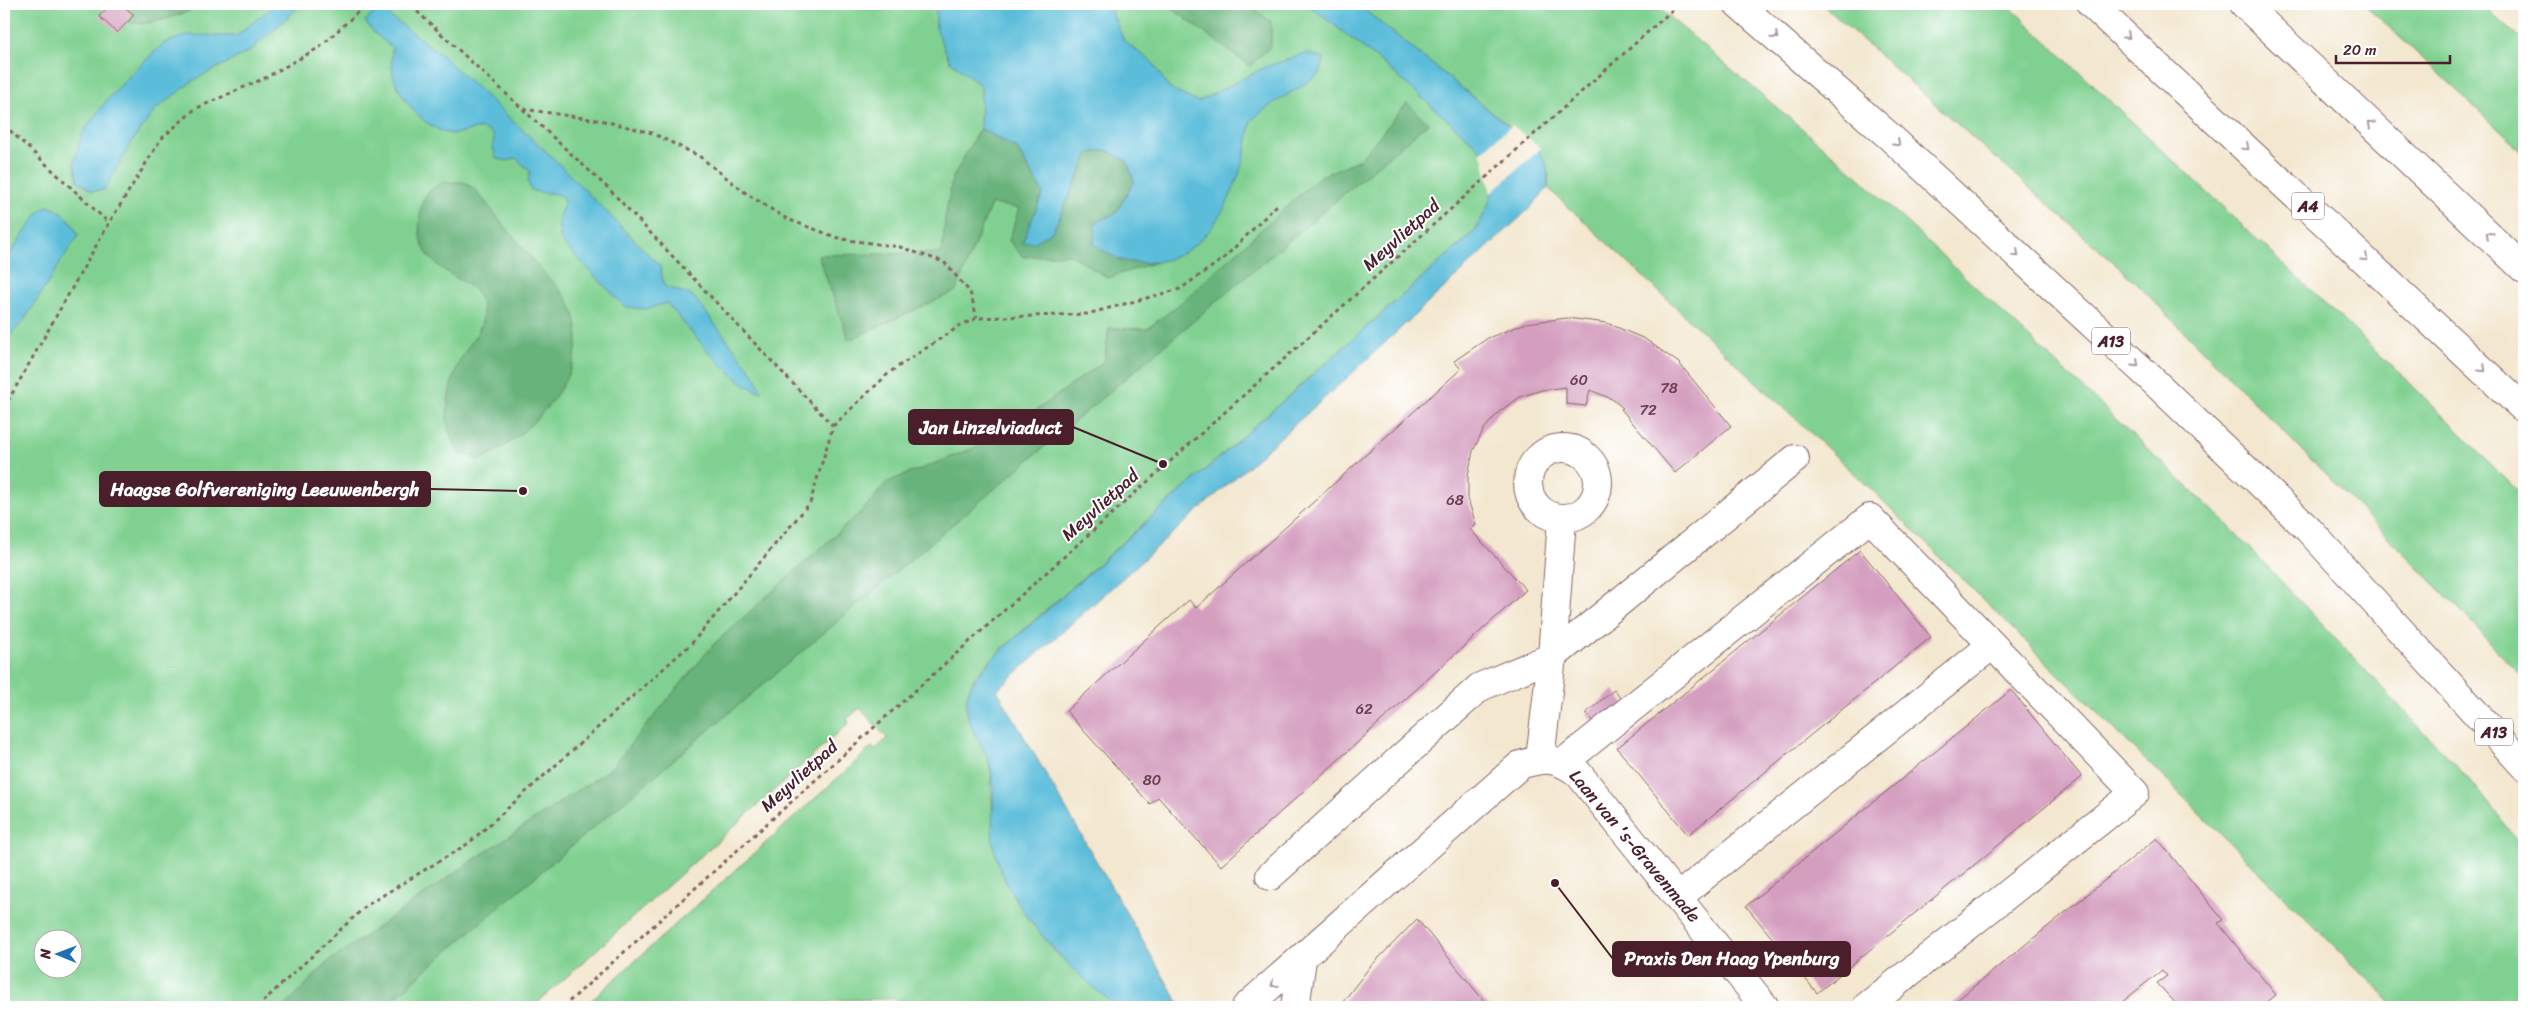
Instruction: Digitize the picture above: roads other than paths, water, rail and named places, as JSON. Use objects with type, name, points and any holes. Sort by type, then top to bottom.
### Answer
[{"type":"main road","name":"A13","points":[[1738,4],[1889,136],[2136,364],[2309,530],[2524,766]]},
{"type":"main road","name":"A4","points":[[2091,4],[2524,409]]},
{"type":"main road","points":[[2244,4],[2524,269]]},
{"type":"main road","points":[[1270,876],[1480,687],[1552,657],[1795,459]]},
{"type":"main road","points":[[1246,1007],[1302,960],[1520,765],[1552,760],[1870,518],[2135,793],[1866,1007]]},
{"type":"main road","points":[[1552,760],[1552,657],[1562,519]]},
{"type":"main road","points":[[1678,897],[1992,645]]},
{"type":"main road","name":"Laan van 's-Gravenmade","points":[[1552,760],[1578,773],[1765,1007]]},
{"type":"main road","points":[[1295,1007],[1302,960]]},
{"type":"water","points":[[276,4],[302,4],[250,51],[194,80],[156,109],[135,137],[104,190],[92,191],[78,181],[74,164],[82,133],[107,100],[163,44],[188,35],[236,36]]},
{"type":"water","points":[[936,4],[1108,4],[1124,41],[1152,62],[1170,89],[1198,102],[1265,67],[1307,53],[1324,59],[1320,74],[1268,107],[1251,121],[1239,174],[1228,200],[1214,224],[1197,243],[1176,256],[1151,263],[1121,260],[1094,245],[1095,223],[1116,213],[1134,182],[1127,161],[1106,150],[1089,153],[1053,231],[1035,242],[1022,243],[1043,193],[1017,149],[980,128],[981,86],[949,60],[936,28]]},
{"type":"water","points":[[1307,4],[1357,4],[1540,151],[1547,165],[1548,188],[1528,210],[1348,377],[997,690],[1181,1007],[1118,1007],[1081,976],[1043,937],[1026,916],[1001,871],[994,849],[992,829],[993,779],[990,764],[969,720],[967,699],[969,690],[979,673],[995,656],[1474,232],[1490,199],[1492,178],[1484,157],[1476,145],[1380,61]]},
{"type":"water","points":[[379,8],[438,52],[552,157],[660,266],[664,286],[693,296],[754,374],[762,392],[737,379],[724,367],[667,303],[646,309],[625,307],[561,241],[558,220],[564,204],[562,196],[531,190],[528,182],[530,171],[516,158],[507,161],[496,158],[493,147],[494,136],[488,131],[477,129],[453,134],[447,133],[429,124],[413,110],[401,93],[392,72],[392,47],[375,34],[365,21]]},
{"type":"water","points":[[47,206],[63,213],[73,225],[78,235],[23,322],[4,341],[4,262],[39,212]]},
{"type":"place","name":"Jan Linzelviaduct","points":[[1163,464]]},
{"type":"place","name":"Haagse Golfvereniging Leeuwenbergh","points":[[523,491]]},
{"type":"place","name":"Praxis Den Haag Ypenburg","points":[[1555,883]]}]
